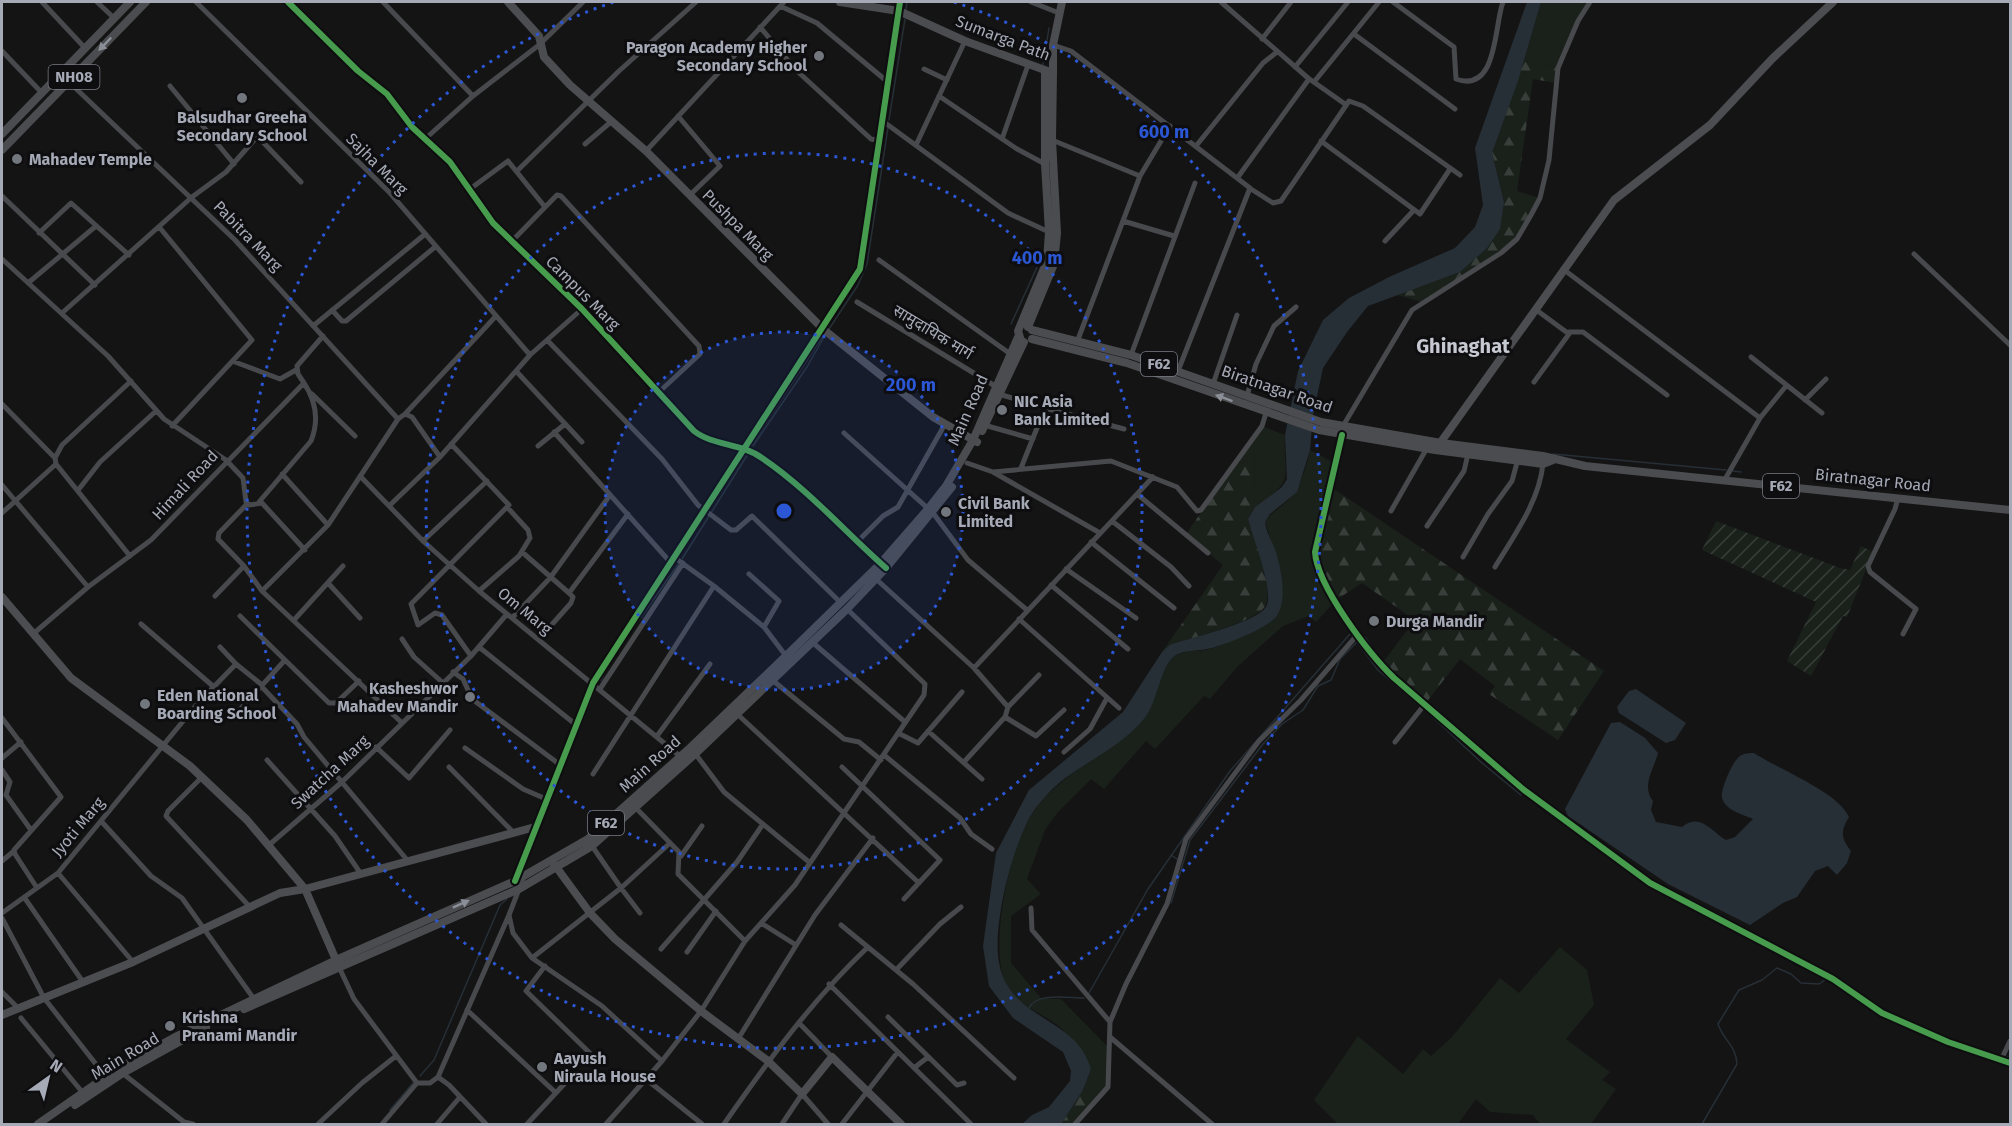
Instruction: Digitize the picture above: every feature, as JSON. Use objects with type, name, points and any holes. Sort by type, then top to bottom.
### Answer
[{"type":"main road","name":"NH08","points":[[2,134],[130,2]]},
{"type":"main road","name":"NH08","points":[[2,150],[146,2]]},
{"type":"main road","name":"Sumarga Path","points":[[840,2],[899,11],[965,41],[1049,72]]},
{"type":"main road","points":[[1026,334],[1053,232],[1049,72]]},
{"type":"main road","points":[[1049,72],[1045,164],[1053,232]]},
{"type":"main road","name":"Biratnagar Road","points":[[1026,334],[1127,363],[1266,413],[1280,414]]},
{"type":"main road","name":"Biratnagar Road","points":[[1026,334],[1131,354],[1247,396],[1280,414],[1320,426],[1468,454],[1553,460],[1724,481],[2010,510]]},
{"type":"main road","name":"Main Road","points":[[734,711],[812,642],[884,566],[931,511],[967,462],[997,390],[1009,353],[1026,334]]},
{"type":"main road","name":"Main Road","points":[[997,390],[1026,334]]},
{"type":"main road","name":"Biratnagar Road","points":[[1343,430],[1434,447],[1543,460]]},
{"type":"main road","name":"Main Road","points":[[931,511],[975,441]]},
{"type":"main road","name":"Main Road","points":[[45,1124],[120,1071],[177,1036],[254,999],[517,885],[553,863],[632,804],[693,751],[786,657],[876,579],[884,566]]},
{"type":"main road","name":"Main Road","points":[[517,885],[525,875],[592,846],[681,757],[693,751]]},
{"type":"main road","name":"Main Road","points":[[45,1124],[106,1077],[337,963]]},
{"type":"street","points":[[42,2],[85,48]]},
{"type":"street","points":[[97,2],[114,18]]},
{"type":"street","name":"Sajha Marg","points":[[196,2],[390,193],[530,355]]},
{"type":"street","name":"Campus Marg","points":[[288,2],[358,71],[387,93],[425,139],[450,162],[487,217],[582,309],[699,435],[745,449],[762,457],[884,566]]},
{"type":"street","points":[[383,2],[473,96]]},
{"type":"street","name":"Pushpa Marg","points":[[508,2],[539,36],[539,45],[544,57],[590,102],[646,151],[823,329],[945,424],[975,441]]},
{"type":"street","points":[[425,139],[473,96],[539,45],[583,2]]},
{"type":"street","points":[[517,171],[590,102],[619,71],[696,2]]},
{"type":"street","points":[[600,689],[705,512],[860,269],[884,122],[900,2]]},
{"type":"street","points":[[1031,2],[1059,13]]},
{"type":"street","points":[[1049,72],[1062,2]]},
{"type":"street","points":[[1222,2],[1295,67],[1345,104]]},
{"type":"street","points":[[1262,39],[1291,2]]},
{"type":"street","points":[[1295,67],[1348,2]]},
{"type":"street","points":[[1238,177],[1312,81],[1379,2]]},
{"type":"street","points":[[1394,2],[1454,47],[1456,79],[1470,80],[1478,78],[1492,59],[1503,2]]},
{"type":"street","points":[[1590,2],[1578,21],[1558,68],[1549,159],[1540,198],[1531,215],[1517,239],[1501,253],[1412,310],[1343,430],[1315,552],[1322,578],[1381,665],[1524,790],[1650,882],[1833,979],[1882,1013],[1948,1042],[2010,1063]]},
{"type":"street","points":[[1391,511],[1434,447],[1614,200],[1710,125],[1772,59],[1833,2]]},
{"type":"street","points":[[646,151],[782,4],[817,23],[889,83]]},
{"type":"street","points":[[760,27],[796,70],[829,101],[871,139],[876,140],[881,137]]},
{"type":"street","points":[[1354,34],[1455,109]]},
{"type":"street","points":[[916,145],[965,41]]},
{"type":"street","points":[[1053,45],[1071,51],[1251,189],[1273,203],[1278,203],[1345,104],[1354,101],[1460,175]]},
{"type":"street","points":[[2,51],[42,93]]},
{"type":"street","points":[[1196,146],[1263,63],[1277,52]]},
{"type":"street","points":[[1002,139],[1028,65]]},
{"type":"street","points":[[924,69],[947,80]]},
{"type":"street","name":"Pabitra Marg","points":[[69,82],[235,240],[398,419]]},
{"type":"street","points":[[170,86],[234,164]]},
{"type":"street","points":[[939,96],[1002,139],[1045,164]]},
{"type":"street","points":[[678,116],[720,166],[690,195]]},
{"type":"street","points":[[585,144],[612,121]]},
{"type":"street","points":[[884,122],[1008,213],[1053,232]]},
{"type":"street","points":[[1077,342],[1140,176],[1170,126]]},
{"type":"street","points":[[62,313],[160,228],[192,197],[234,164],[258,138],[301,182]]},
{"type":"street","points":[[1052,140],[1140,176]]},
{"type":"street","points":[[1321,141],[1420,214],[1450,170]]},
{"type":"street","points":[[470,189],[507,161],[545,207]]},
{"type":"street","points":[[1131,354],[1195,183]]},
{"type":"street","points":[[1178,371],[1251,189]]},
{"type":"street","points":[[512,241],[557,195],[561,196],[699,345],[699,354],[659,392]]},
{"type":"street","points":[[2,196],[94,285]]},
{"type":"street","points":[[39,233],[69,203],[129,255]]},
{"type":"street","points":[[1385,241],[1414,210]]},
{"type":"street","points":[[1124,220],[1174,236]]},
{"type":"street","points":[[28,283],[96,226]]},
{"type":"street","points":[[160,228],[252,339],[235,362],[172,426]]},
{"type":"street","points":[[313,326],[424,235]]},
{"type":"street","points":[[333,310],[342,321],[346,321],[435,247]]},
{"type":"street","points":[[1914,254],[2010,345]]},
{"type":"street","points":[[2,259],[62,313],[131,381],[172,426],[187,433],[226,460],[243,478],[248,504]]},
{"type":"street","name":"सामुदायिक मार्ग","points":[[879,260],[1009,353]]},
{"type":"street","points":[[1563,269],[1760,418]]},
{"type":"street","name":"सामुदायिक मार्ग","points":[[857,302],[997,390],[1045,408],[1125,429]]},
{"type":"street","points":[[1247,396],[1256,364],[1274,326],[1296,307]]},
{"type":"street","points":[[389,506],[440,457],[530,355],[582,309]]},
{"type":"street","points":[[1535,309],[1569,332],[1583,332],[1667,395]]},
{"type":"street","points":[[1213,384],[1237,315]]},
{"type":"street","points":[[262,591],[328,525],[398,419],[496,316]]},
{"type":"street","points":[[1534,382],[1569,332]]},
{"type":"street","points":[[235,362],[280,380],[296,370],[323,336]]},
{"type":"street","points":[[547,340],[662,459],[705,512],[731,530],[736,530],[752,516],[925,684],[924,695],[795,885],[745,941],[701,1011],[662,1061],[606,1125]]},
{"type":"street","points":[[1751,357],[1822,413]]},
{"type":"street","points":[[296,370],[311,393],[355,436]]},
{"type":"street","points":[[516,371],[582,442]]},
{"type":"street","points":[[1805,400],[1826,379]]},
{"type":"street","points":[[2,513],[56,461],[62,445],[131,381]]},
{"type":"street","name":"Himali Road","points":[[33,634],[168,525],[226,460],[304,383]]},
{"type":"street","points":[[1724,481],[1760,418],[1786,386]]},
{"type":"street","points":[[311,393],[316,411],[315,431],[311,441],[259,502],[248,504],[219,533],[218,539],[244,566],[262,591],[401,722]]},
{"type":"street","points":[[2,404],[56,461],[130,556]]},
{"type":"street","points":[[1021,468],[1045,408]]},
{"type":"street","points":[[79,489],[100,462],[156,411]]},
{"type":"street","points":[[993,472],[1111,461],[1177,487],[1194,509],[1201,510],[1262,426],[1266,413]]},
{"type":"street","points":[[405,414],[412,417],[440,457]]},
{"type":"street","points":[[538,446],[565,424]]},
{"type":"street","points":[[858,542],[883,516],[898,507],[945,424]]},
{"type":"street","points":[[983,425],[1033,439]]},
{"type":"street","points":[[554,432],[628,514],[677,561],[714,586],[764,627],[786,657]]},
{"type":"street","points":[[844,433],[931,511],[968,560],[1027,610]]},
{"type":"street","points":[[451,444],[508,502],[507,507],[411,604],[418,625],[435,613],[442,615],[471,656]]},
{"type":"street","points":[[1427,526],[1464,471],[1468,454]]},
{"type":"street","points":[[1463,557],[1488,514],[1512,481],[1518,459]]},
{"type":"street","points":[[1495,567],[1530,505],[1542,475],[1543,460]]},
{"type":"street","points":[[967,462],[993,472],[1100,533]]},
{"type":"street","points":[[282,474],[328,525]]},
{"type":"street","name":"Om Marg","points":[[360,476],[423,541],[479,591],[681,757]]},
{"type":"street","points":[[974,668],[1153,477]]},
{"type":"street","points":[[423,541],[487,481]]},
{"type":"street","points":[[2,485],[88,588]]},
{"type":"street","points":[[1137,494],[1208,553]]},
{"type":"street","name":"Swatcha Marg","points":[[269,845],[342,782],[550,578],[610,495]]},
{"type":"street","points":[[1898,498],[1868,566],[1869,572],[1917,609],[1903,634]]},
{"type":"street","points":[[259,502],[305,550]]},
{"type":"street","points":[[479,591],[522,552],[531,534],[507,507]]},
{"type":"street","points":[[569,593],[628,514]]},
{"type":"street","points":[[1112,521],[1171,567],[1189,586]]},
{"type":"street","points":[[1091,542],[1174,608]]},
{"type":"street","points":[[522,552],[573,597],[571,603],[538,639]]},
{"type":"street","points":[[417,1083],[430,1083],[438,1077],[509,915],[535,827],[593,683],[677,561]]},
{"type":"street","points":[[215,596],[244,566]]},
{"type":"street","points":[[294,620],[343,566]]},
{"type":"street","points":[[1066,568],[1136,618]]},
{"type":"street","points":[[749,574],[779,601],[764,627]]},
{"type":"street","points":[[876,579],[974,668],[1008,707]]},
{"type":"street","points":[[328,583],[360,618]]},
{"type":"street","points":[[1051,585],[1128,649]]},
{"type":"street","points":[[593,774],[714,586]]},
{"type":"street","points":[[3,601],[71,678],[202,777],[269,845],[305,889],[354,999],[417,1083]]},
{"type":"street","points":[[240,616],[331,704],[336,703],[358,681]]},
{"type":"street","points":[[1019,619],[1119,708]]},
{"type":"street","points":[[141,624],[214,687]]},
{"type":"street","points":[[1075,1125],[1108,1087],[1110,1022],[1126,984],[1167,904],[1186,839],[1259,741],[1301,700],[1358,634]]},
{"type":"street","points":[[402,639],[414,657],[442,682]]},
{"type":"street","points":[[812,642],[905,722]]},
{"type":"street","points":[[220,647],[236,664],[262,685],[297,724],[304,737],[408,861]]},
{"type":"street","points":[[478,647],[575,724]]},
{"type":"street","points":[[235,715],[285,660]]},
{"type":"street","name":"Jyoti Marg","points":[[2,913],[58,873],[162,746],[236,664]]},
{"type":"street","points":[[657,736],[710,664]]},
{"type":"street","points":[[453,672],[462,679],[469,697],[559,764]]},
{"type":"street","points":[[964,762],[1005,717],[1008,707],[1039,675]]},
{"type":"street","points":[[771,679],[844,739],[857,741],[882,757],[960,818],[971,834],[992,849]]},
{"type":"street","points":[[898,733],[915,744],[962,692]]},
{"type":"street","points":[[1064,752],[1090,729],[1107,698]]},
{"type":"street","points":[[1395,742],[1425,704]]},
{"type":"street","points":[[1005,717],[1036,736],[1064,710]]},
{"type":"street","points":[[734,711],[919,883]]},
{"type":"street","points":[[2,718],[61,797],[14,851],[2,861]]},
{"type":"street","points":[[376,747],[409,778],[450,730]]},
{"type":"street","points":[[928,731],[982,779]]},
{"type":"street","points":[[2,759],[21,742]]},
{"type":"street","points":[[465,748],[523,789],[546,799]]},
{"type":"street","points":[[693,751],[724,792],[810,862]]},
{"type":"street","points":[[267,760],[311,809],[361,873]]},
{"type":"street","points":[[842,766],[940,860],[904,899]]},
{"type":"street","points":[[449,767],[514,833]]},
{"type":"street","points":[[2,771],[10,783],[6,795],[31,830]]},
{"type":"street","points":[[202,777],[168,811],[166,816],[249,906]]},
{"type":"street","points":[[632,804],[679,852],[680,858]]},
{"type":"street","points":[[100,821],[151,876],[182,898],[254,999]]},
{"type":"street","points":[[661,949],[703,898],[737,862],[763,824]]},
{"type":"street","points":[[702,826],[680,858],[676,867],[678,874],[745,941]]},
{"type":"street","points":[[2,1012],[19,1009],[133,962],[280,893],[305,889],[535,827]]},
{"type":"street","points":[[738,1039],[796,945],[858,855],[873,838]]},
{"type":"street","points":[[532,958],[621,888],[670,843]]},
{"type":"street","points":[[592,846],[639,913]]},
{"type":"street","points":[[14,851],[37,888]]},
{"type":"street","points":[[553,863],[590,913],[615,939],[701,1011],[768,1061],[802,1094],[828,1125]]},
{"type":"street","points":[[58,873],[133,962]]},
{"type":"street","points":[[24,897],[83,982]]},
{"type":"street","points":[[896,970],[940,924],[961,907]]},
{"type":"street","points":[[1031,908],[1032,930],[1110,1022]]},
{"type":"street","points":[[687,952],[716,911]]},
{"type":"street","points":[[509,915],[513,933],[532,958],[602,1006],[662,1061]]},
{"type":"street","points":[[2,918],[44,998],[106,1077]]},
{"type":"street","points":[[761,923],[796,945]]},
{"type":"street","points":[[841,925],[896,970],[1014,1078]]},
{"type":"street","points":[[724,1125],[768,1061],[829,984],[868,947]]},
{"type":"street","points":[[545,966],[526,991],[596,1059]]},
{"type":"street","points":[[829,984],[971,1125]]},
{"type":"street","points":[[2,992],[19,1009]]},
{"type":"street","points":[[467,1010],[556,1093]]},
{"type":"street","points":[[888,1017],[957,1085],[964,1083]]},
{"type":"street","points":[[21,1018],[83,1093]]},
{"type":"street","points":[[798,1023],[901,1125]]},
{"type":"street","points":[[1110,1037],[1212,1125]]},
{"type":"street","points":[[2001,1060],[2010,1041]]},
{"type":"street","points":[[842,1125],[897,1053]]},
{"type":"street","points":[[318,1125],[362,1083],[396,1056]]},
{"type":"street","points":[[782,1125],[802,1094],[832,1057]]},
{"type":"street","points":[[914,1068],[928,1057]]},
{"type":"street","points":[[120,1071],[184,1122],[193,1125]]},
{"type":"street","points":[[438,1077],[486,1125]]},
{"type":"street","points":[[646,1079],[702,1125]]},
{"type":"street","points":[[527,1125],[567,1081]]},
{"type":"street","points":[[382,1125],[417,1083]]},
{"type":"street","points":[[437,1125],[460,1097]]},
{"type":"green space","points":[[1541,2],[1589,2],[1558,68],[1524,61]]},
{"type":"green space","points":[[1524,61],[1558,68],[1556,83],[1533,79],[1517,191],[1540,198],[1517,239],[1501,253],[1422,302],[1397,295],[1460,272],[1504,202],[1492,153]]},
{"type":"green space","points":[[1262,426],[1285,435],[1286,471],[1277,490],[1255,507],[1254,437]]},
{"type":"green space","points":[[1254,437],[1255,507],[1248,519],[1264,571],[1267,601],[1263,609],[1238,623],[1172,646],[1162,652],[1223,565],[1186,534]]},
{"type":"green space","points":[[1310,450],[1336,464],[1315,552],[1336,600],[1316,622],[1309,616],[1283,626],[1237,667],[1210,699],[1204,696],[1155,749],[1146,741],[1104,789],[1091,779],[1058,812],[1045,830],[1027,879],[1041,894],[1011,916],[1011,963],[1041,998],[1061,999],[1110,1049],[1110,1079],[1102,1096],[1083,1090],[1091,1069],[1065,1032],[1015,997],[1004,979],[1000,964],[999,945],[1003,901],[1019,839],[1032,813],[1048,794],[1068,777],[1123,739],[1143,720],[1169,661],[1179,654],[1221,645],[1241,633],[1282,595],[1279,566],[1265,522],[1291,497],[1299,485]]},
{"type":"green space","points":[[1331,487],[1604,671],[1558,740],[1489,694],[1495,686],[1460,659],[1425,704],[1381,665],[1415,620],[1362,583],[1336,600],[1316,563]]},
{"type":"green space","points":[[1716,521],[1850,570],[1861,546],[1873,552],[1847,617],[1843,616],[1811,676],[1787,661],[1816,602],[1702,550]]},
{"type":"green space","points":[[1560,947],[1587,970],[1594,1005],[1566,1039],[1610,1072],[1602,1080],[1616,1089],[1591,1124],[1540,1124],[1533,1115],[1490,1112],[1476,1099],[1458,1124],[1338,1124],[1314,1100],[1358,1036],[1403,1074],[1423,1049],[1431,1056],[1452,1037],[1500,978],[1519,993]]},
{"type":"green space","points":[[1083,1090],[1102,1096],[1075,1124],[1061,1124]]},
{"type":"shaded area","points":[[1527,2],[1541,2],[1518,81],[1492,153],[1504,202],[1500,229],[1487,248],[1460,272],[1368,306],[1323,368],[1313,415],[1310,450],[1297,492],[1270,514],[1265,522],[1276,552],[1281,575],[1283,592],[1278,614],[1266,625],[1234,640],[1207,649],[1187,651],[1176,655],[1166,667],[1153,704],[1144,719],[1125,738],[1048,793],[1031,815],[1019,840],[1009,872],[999,925],[998,955],[1003,977],[1013,993],[1026,1006],[1071,1037],[1083,1051],[1091,1069],[1083,1090],[1061,1124],[1022,1124],[1032,1115],[1049,1107],[1070,1081],[1071,1071],[1063,1052],[1013,1018],[989,986],[983,946],[996,853],[1029,790],[1123,712],[1162,652],[1170,645],[1239,623],[1262,611],[1267,605],[1265,575],[1248,519],[1255,507],[1282,487],[1287,479],[1285,435],[1298,371],[1323,320],[1349,298],[1389,277],[1455,248],[1475,227],[1483,205],[1475,148]]},
{"type":"shaded area","points":[[1636,689],[1686,723],[1675,740],[1666,743],[1619,713],[1617,707],[1629,691]]},
{"type":"shaded area","points":[[1620,722],[1645,738],[1658,753],[1648,783],[1653,801],[1651,810],[1656,822],[1682,827],[1694,821],[1700,822],[1726,840],[1735,837],[1753,819],[1727,806],[1722,798],[1723,789],[1737,759],[1744,754],[1754,753],[1821,790],[1843,808],[1849,817],[1843,831],[1845,842],[1851,851],[1847,863],[1837,875],[1828,866],[1815,871],[1797,897],[1783,903],[1750,925],[1668,884],[1568,816],[1565,809],[1611,723]]},
{"type":"waterway","points":[[906,10],[907,2]]},
{"type":"waterway","points":[[889,120],[905,19]]},
{"type":"waterway","points":[[1043,65],[1049,28]]},
{"type":"waterway","points":[[829,329],[858,285],[867,264],[888,128]]},
{"type":"waterway","points":[[1011,324],[1044,252]]},
{"type":"waterway","points":[[753,446],[807,367],[824,337]]},
{"type":"waterway","points":[[682,559],[748,454]]},
{"type":"waterway","points":[[1553,454],[1726,470]]},
{"type":"waterway","points":[[1733,471],[1741,472]]},
{"type":"waterway","points":[[632,630],[679,563]]},
{"type":"waterway","points":[[1089,993],[1148,889],[1230,771],[1350,634]]},
{"type":"waterway","points":[[1365,637],[1375,652]]},
{"type":"waterway","points":[[1171,903],[1190,840],[1263,744],[1282,724],[1303,710],[1318,686],[1331,680],[1340,659],[1357,642],[1378,670],[1420,706]]},
{"type":"waterway","points":[[601,681],[606,669]]},
{"type":"waterway","points":[[1403,681],[1477,744]]},
{"type":"waterway","points":[[553,794],[595,690]]},
{"type":"waterway","points":[[1424,709],[1482,763],[1521,795]]},
{"type":"waterway","points":[[1171,855],[1177,859]]},
{"type":"waterway","points":[[420,1076],[434,1060],[500,905],[507,899]]},
{"type":"waterway","points":[[1702,1124],[1737,1064],[1732,1047],[1718,1024],[1739,990],[1762,980],[1777,968],[1791,974],[1801,983],[1819,984],[1826,979]]},
{"type":"waterway","points":[[1838,978],[1847,984]]},
{"type":"waterway","points":[[1029,1008],[1033,1003],[1046,998],[1084,998]]},
{"type":"waterway","points":[[390,1110],[413,1083]]},
{"type":"cycle path","points":[[288,2],[358,71],[387,94],[412,127],[450,162],[493,223],[582,309],[694,431],[710,439],[754,453],[779,470],[886,568]]},
{"type":"cycle path","points":[[515,881],[593,683],[860,269],[900,2]]},
{"type":"cycle path","points":[[1342,435],[1315,552],[1318,566],[1334,600],[1371,653],[1394,678],[1524,790],[1650,883],[1833,979],[1882,1013],[1948,1042],[2010,1063]]},
{"type":"place","name":"Paragon Academy Higher Secondary School","points":[[819,56]]},
{"type":"place","name":"Balsudhar Greeha Secondary School","points":[[242,98]]},
{"type":"place","name":"Mahadev Temple","points":[[17,159]]},
{"type":"place","name":"NIC Asia Bank Limited","points":[[1002,410]]},
{"type":"place","name":"Civil Bank Limited","points":[[946,512]]},
{"type":"place","name":"Durga Mandir","points":[[1374,621]]},
{"type":"place","name":"Kasheshwor Mahadev Mandir","points":[[470,697]]},
{"type":"place","name":"Eden National Boarding School","points":[[145,704]]},
{"type":"place","name":"Krishna Pranami Mandir","points":[[170,1026]]},
{"type":"place","name":"Aayush Niraula House","points":[[542,1067]]},
{"type":"district","name":"Ghinaghat","points":[[1463,346]]}]
